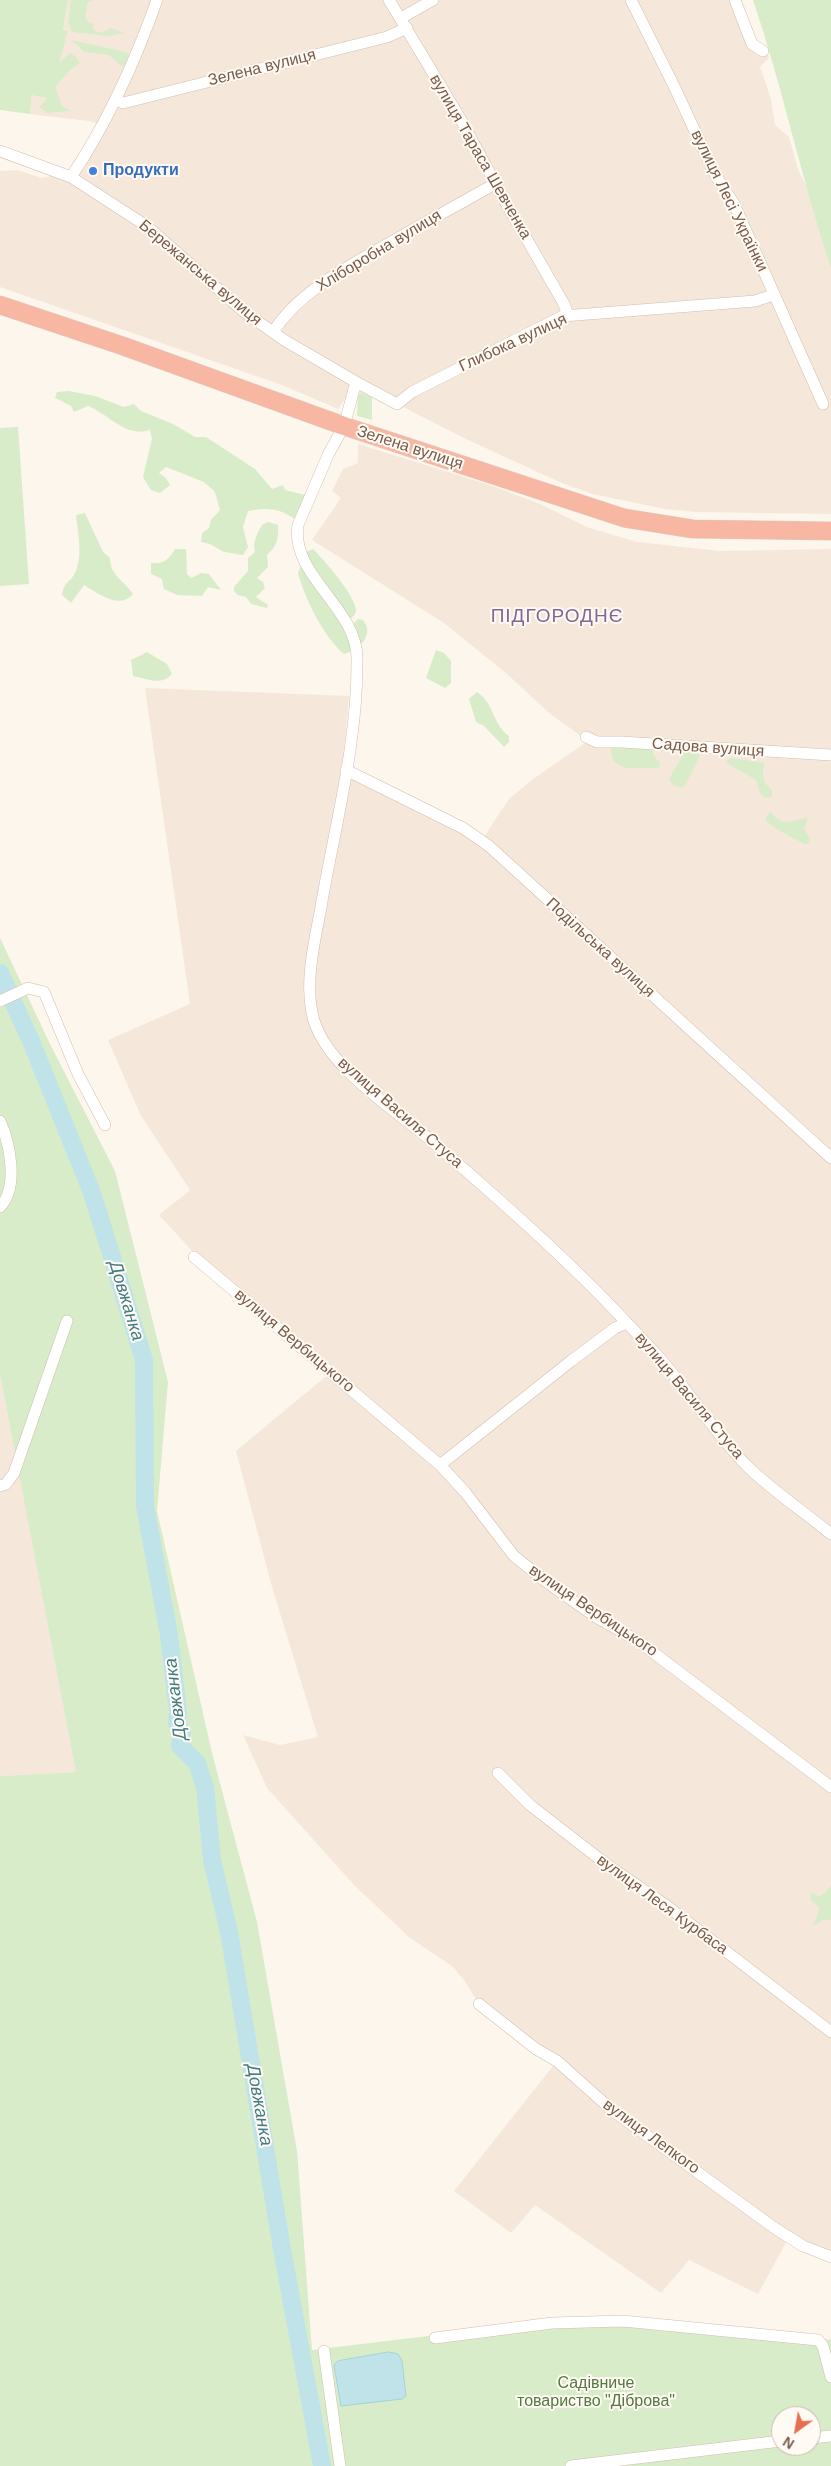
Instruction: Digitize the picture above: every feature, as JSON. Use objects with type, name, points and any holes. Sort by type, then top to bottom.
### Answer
[{"type":"highway","name":"Зелена вулиця","points":[[0,305],[123,346],[344,426],[624,518],[692,529],[831,531]]},
{"type":"street","points":[[71,177],[97,137],[116,100],[157,0]]},
{"type":"street","name":"вулиця Тараса Шевченка","points":[[389,0],[496,183],[564,304],[568,316]]},
{"type":"street","name":"Зелена вулиця","points":[[116,100],[122,103],[387,37],[433,0]]},
{"type":"street","name":"вулиця Лесі Українки","points":[[631,0],[674,84],[716,176],[734,204],[823,404]]},
{"type":"street","points":[[735,0],[752,44],[763,50]]},
{"type":"street","name":"Бережанська вулиця","points":[[0,150],[71,177],[148,227],[243,312],[272,332],[356,382]]},
{"type":"street","name":"Хліборобна вулиця","points":[[272,332],[287,313],[336,274],[422,222],[496,183]]},
{"type":"street","name":"Глибока вулиця","points":[[356,382],[397,404],[412,392],[568,316],[754,301],[773,295]]},
{"type":"street","points":[[344,426],[356,382]]},
{"type":"street","name":"вулиця Василя Стуса","points":[[344,426],[329,453],[298,525],[296,538],[303,558],[352,632],[358,654],[356,696],[346,770],[322,903],[311,978],[312,1013],[324,1045],[346,1070],[482,1185],[627,1323],[669,1368],[720,1436],[750,1468],[831,1534]]},
{"type":"street","name":"Садова вулиця","points":[[586,737],[597,742],[831,755]]},
{"type":"street","name":"Подільська вулиця","points":[[346,770],[463,828],[489,846],[831,1158]]},
{"type":"street","points":[[1,1001],[28,988],[44,992],[78,1074],[105,1125]]},
{"type":"street","points":[[0,1121],[11,1158],[10,1181],[4,1203],[0,1207]]},
{"type":"street","name":"вулиця Вербицького","points":[[194,1256],[440,1465],[465,1492],[514,1556],[537,1575],[596,1616],[638,1640],[831,1787]]},
{"type":"street","points":[[0,1486],[6,1484],[14,1473],[66,1321]]},
{"type":"street","points":[[440,1465],[571,1361],[615,1328],[627,1323]]},
{"type":"street","name":"вулиця Леся Курбаса","points":[[498,1772],[530,1805],[606,1864],[667,1906],[831,2032]]},
{"type":"street","name":"вулиця Лепкого","points":[[478,2004],[536,2049],[557,2061],[613,2111],[776,2229],[803,2246],[831,2257]]},
{"type":"street","points":[[435,2338],[552,2323],[623,2321],[749,2333],[818,2340],[823,2346],[831,2377]]},
{"type":"street","points":[[324,2351],[340,2466]]},
{"type":"street","points":[[571,2466],[771,2442]]},
{"type":"shaded area","points":[[68,0],[735,0],[752,44],[765,48],[769,58],[760,67],[771,99],[775,125],[789,137],[799,172],[816,204],[831,221],[831,514],[697,512],[665,509],[593,494],[564,484],[466,439],[356,383],[338,409],[282,385],[0,287],[0,171],[18,170],[41,178],[48,177],[55,170],[71,176],[103,125],[89,121],[30,114],[32,95],[49,67],[56,69],[68,31],[63,30]]},
{"type":"shaded area","points":[[358,444],[490,485],[540,504],[587,527],[637,542],[721,551],[831,549],[831,2257],[789,2237],[758,2294],[689,2260],[661,2293],[535,2205],[511,2233],[454,2191],[557,2061],[479,2004],[464,1980],[452,1966],[410,1938],[354,1885],[267,1788],[243,1735],[280,1745],[318,1737],[272,1587],[236,1451],[330,1373],[194,1253],[159,1215],[190,1190],[141,1116],[108,1040],[190,1004],[145,688],[349,696],[342,773],[481,841],[509,799],[533,779],[588,741],[549,713],[507,674],[444,623],[312,540],[341,498],[332,491],[343,469],[358,463]]},
{"type":"shaded area","points":[[0,1375],[77,1772],[0,1776]]},
{"type":"green space","points":[[0,0],[68,0],[63,30],[68,31],[59,63],[70,53],[80,63],[71,69],[55,87],[62,106],[71,111],[47,113],[40,107],[47,98],[32,95],[30,114],[0,110]]},
{"type":"green space","points":[[71,0],[93,0],[88,2],[85,16],[88,22],[94,24],[93,30],[101,33],[111,28],[124,33],[107,36],[72,32],[68,22]]},
{"type":"green space","points":[[753,0],[831,0],[831,268],[810,201],[774,66]]},
{"type":"green space","points":[[71,40],[126,52],[131,58],[128,65],[121,66],[109,55],[85,52]]},
{"type":"green space","points":[[69,391],[95,396],[124,407],[134,404],[141,411],[173,424],[195,437],[206,437],[255,469],[272,489],[283,485],[285,490],[305,495],[296,520],[279,511],[261,509],[248,511],[243,527],[248,547],[243,555],[224,552],[210,544],[201,542],[202,533],[209,528],[211,520],[220,510],[215,492],[204,482],[166,467],[159,473],[166,478],[170,485],[160,493],[151,490],[143,477],[152,439],[150,430],[133,431],[88,406],[74,412],[71,406],[55,398],[57,392]]},
{"type":"green space","points":[[361,392],[372,397],[372,420],[357,416],[358,395]]},
{"type":"green space","points":[[18,427],[29,584],[0,586],[0,428]]},
{"type":"green space","points":[[85,513],[103,552],[110,558],[112,569],[133,594],[127,599],[115,601],[102,596],[84,585],[71,603],[62,595],[64,587],[75,573],[79,559],[76,515]]},
{"type":"green space","points":[[268,522],[278,525],[278,538],[267,555],[268,567],[257,578],[263,582],[265,588],[256,597],[268,605],[267,608],[251,604],[246,597],[238,595],[234,591],[234,587],[248,571],[248,558],[255,552],[254,545],[257,535],[262,525]]},
{"type":"green space","points":[[175,549],[186,549],[187,574],[191,578],[201,573],[209,574],[221,590],[208,587],[202,596],[177,595],[164,589],[162,579],[151,574],[151,563],[160,563],[166,560]]},
{"type":"green space","points":[[313,549],[338,578],[350,596],[356,610],[350,619],[353,624],[358,619],[363,620],[366,626],[367,631],[364,641],[355,649],[344,654],[322,627],[305,594],[298,573],[306,552]]},
{"type":"green space","points":[[436,650],[444,653],[451,661],[451,683],[445,688],[426,678]]},
{"type":"green space","points":[[147,652],[167,664],[172,674],[168,678],[159,681],[133,676],[131,660]]},
{"type":"green space","points":[[477,692],[487,702],[500,726],[509,736],[509,742],[504,747],[484,726],[476,722],[469,699]]},
{"type":"green space","points":[[613,741],[651,746],[654,756],[660,763],[659,768],[625,768],[613,761],[611,749]]},
{"type":"green space","points":[[689,750],[700,755],[686,784],[682,788],[673,785],[669,779],[684,753]]},
{"type":"green space","points":[[732,758],[765,763],[764,778],[772,790],[772,797],[765,798],[760,793],[756,780],[726,761]]},
{"type":"green space","points":[[770,811],[779,820],[788,822],[808,818],[804,828],[810,839],[808,844],[804,844],[783,833],[765,820]]},
{"type":"green space","name":"Садівниче товариство \"Діброва\"","points":[[0,938],[50,1044],[115,1171],[168,1382],[157,1511],[212,1753],[257,1922],[297,2151],[312,2350],[552,2321],[625,2319],[831,2340],[831,2466],[0,2466],[0,1776],[76,1772],[0,1375]]},
{"type":"green space","points":[[831,1886],[831,1920],[823,1920],[813,1926],[820,1908],[810,1899],[812,1892],[819,1897]]},
{"type":"water","points":[[389,2352],[398,2354],[402,2361],[406,2396],[402,2399],[341,2406],[334,2365],[338,2361]]},
{"type":"waterway","name":"Довжанка","points":[[0,973],[31,1041],[92,1193],[144,1360],[145,1506],[169,1635],[178,1712],[177,1723],[182,1732],[180,1746],[197,1763],[205,1787],[212,1860],[229,1932],[282,2249],[322,2466]]},
{"type":"place","name":"Продукти","points":[[93,171]]},
{"type":"district","name":"ПІДГОРОДНЄ","points":[[557,617]]}]
